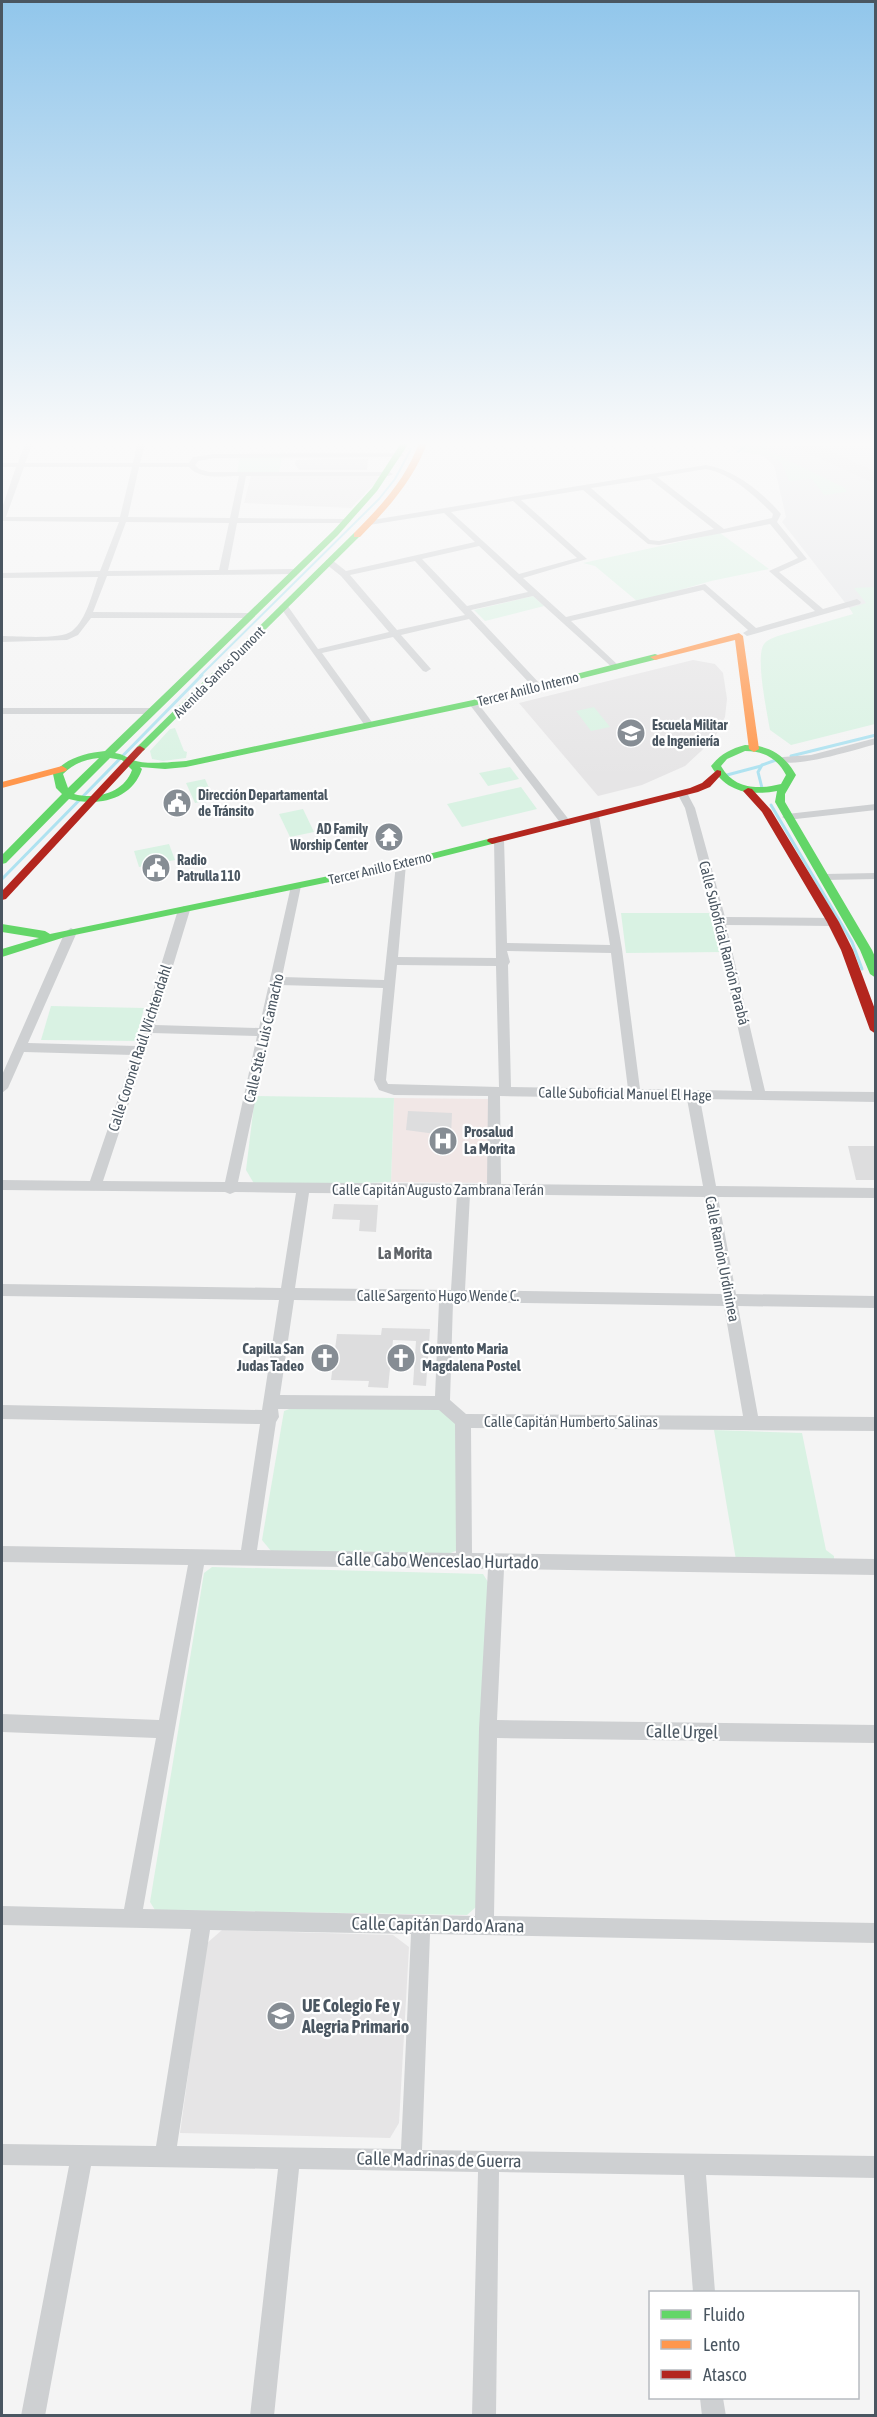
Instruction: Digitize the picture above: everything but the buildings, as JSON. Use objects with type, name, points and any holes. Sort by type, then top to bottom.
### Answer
[{"type":"street","points":[[2,639],[70,636],[88,615],[110,553]]},
{"type":"street","points":[[223,572],[227,553]]},
{"type":"street","name":"Avenida Santos Dumont","points":[[2,861],[66,794],[121,758],[284,607],[323,553]]},
{"type":"street","name":"Avenida Santos Dumont","points":[[2,897],[90,800],[121,758],[136,725],[248,616],[330,553]]},
{"type":"street","points":[[2,575],[223,572],[312,567],[344,574],[440,553]]},
{"type":"street","points":[[492,553],[615,668]]},
{"type":"street","points":[[517,577],[582,561],[582,556],[578,553]]},
{"type":"street","points":[[798,553],[803,559],[774,569],[821,612]]},
{"type":"street","points":[[417,558],[538,687]]},
{"type":"street","points":[[344,574],[426,669]]},
{"type":"street","points":[[565,620],[699,587],[710,589],[755,631]]},
{"type":"street","points":[[315,652],[395,634],[533,593]]},
{"type":"street","name":"Tercer Anillo Interno","points":[[75,759],[121,758],[165,766],[196,761],[473,703],[740,636],[857,602]]},
{"type":"street","points":[[284,607],[369,725]]},
{"type":"street","points":[[88,615],[248,616]]},
{"type":"street","points":[[740,636],[754,749],[770,753],[783,760],[791,770],[788,781]]},
{"type":"street","points":[[473,703],[566,823]]},
{"type":"street","points":[[2,711],[152,711]]},
{"type":"street","points":[[3,789],[62,769],[75,759],[136,725]]},
{"type":"street","points":[[783,760],[811,758],[876,741]]},
{"type":"street","name":"Tercer Anillo Externo","points":[[2,953],[67,933],[401,864],[688,792],[706,784],[717,773],[716,766],[724,755],[743,749],[754,749]]},
{"type":"street","points":[[61,833],[124,791],[137,776],[121,758]]},
{"type":"street","points":[[811,758],[788,781],[780,794],[780,802],[825,877],[860,950],[876,974]]},
{"type":"street","name":"Tercer Anillo Interno","points":[[124,791],[196,761]]},
{"type":"street","points":[[62,769],[57,780],[66,794]]},
{"type":"street","points":[[717,773],[744,790],[766,810],[833,922],[860,950],[876,1030]]},
{"type":"street","name":"Tercer Anillo Externo","points":[[688,792],[768,791],[788,781]]},
{"type":"street","points":[[3,789],[40,790],[90,800],[124,791]]},
{"type":"street","name":"Calle Suboficial Ramón Parabá","points":[[688,792],[760,1096]]},
{"type":"street","points":[[787,816],[876,807]]},
{"type":"street","points":[[594,816],[616,949],[635,1095]]},
{"type":"street","points":[[494,1190],[504,962],[499,839]]},
{"type":"street","points":[[277,981],[389,984],[401,864]]},
{"type":"street","points":[[825,877],[876,876]]},
{"type":"street","name":"Calle Stte. Luis Camacho","points":[[230,1189],[296,886]]},
{"type":"street","name":"Calle Coronel Raúl Wichtendahl","points":[[95,1186],[141,1051],[184,910]]},
{"type":"street","points":[[2,918],[7,930]]},
{"type":"street","points":[[720,921],[833,922]]},
{"type":"street","name":"Tercer Anillo Externo","points":[[7,930],[37,935],[67,933]]},
{"type":"street","points":[[2,1088],[67,933]]},
{"type":"street","points":[[503,947],[616,949]]},
{"type":"street","points":[[391,961],[504,962]]},
{"type":"street","name":"Calle Suboficial Manuel El Hage","points":[[389,984],[380,1080],[383,1087],[394,1090],[876,1097]]},
{"type":"street","points":[[147,1029],[264,1032]]},
{"type":"street","points":[[2,1055],[18,1051],[141,1051]]},
{"type":"street","name":"Calle Ramón Urdininea","points":[[693,1096],[752,1423]]},
{"type":"street","name":"Calle Capitán Augusto Zambrana Terán","points":[[2,1185],[230,1189],[876,1193]]},
{"type":"street","points":[[248,1558],[272,1409],[285,1296],[303,1189]]},
{"type":"street","points":[[2,1412],[272,1409],[442,1403],[464,1189]]},
{"type":"street","name":"Calle Sargento Hugo Wende C.","points":[[2,1290],[285,1296],[452,1295],[876,1302]]},
{"type":"street","name":"Calle Capitán Humberto Salinas","points":[[442,1403],[464,1421],[876,1424]]},
{"type":"street","points":[[464,1421],[464,1562]]},
{"type":"street","name":"Calle Cabo Wenceslao Hurtado","points":[[2,1554],[876,1567]]},
{"type":"street","points":[[132,1919],[197,1558]]},
{"type":"street","points":[[484,1926],[488,1729],[496,1563]]},
{"type":"street","points":[[2,1723],[165,1729]]},
{"type":"street","name":"Calle Urgel","points":[[488,1729],[876,1734]]},
{"type":"street","name":"Calle Capitán Dardo Arana","points":[[2,1916],[876,1933]]},
{"type":"street","points":[[165,2156],[202,1920]]},
{"type":"street","points":[[411,2160],[421,1924]]},
{"type":"street","name":"Calle Madrinas de Guerra","points":[[2,2154],[876,2166]]},
{"type":"street","points":[[33,2415],[82,2155]]},
{"type":"street","points":[[262,2415],[290,2158]]},
{"type":"street","points":[[484,2415],[489,2161]]},
{"type":"street","points":[[694,2164],[704,2291]]},
{"type":"street","points":[[712,2399],[714,2415]]},
{"type":"shaded area","points":[[806,553],[875,553],[875,641]]},
{"type":"shaded area","name":"Escuela Militar de Ingeniería","points":[[693,660],[715,664],[723,673],[727,699],[725,717],[714,739],[685,766],[642,785],[598,796],[519,703]]},
{"type":"shaded area","name":"Prosalud La Morita","points":[[394,1098],[492,1099],[494,1183],[391,1182]]},
{"type":"shaded area","points":[[222,1930],[393,1935],[409,1947],[399,2123],[390,2138],[180,2133],[206,1944]]},
{"type":"green space","points":[[630,553],[747,553],[769,569],[711,581],[638,602],[595,566],[583,563]]},
{"type":"green space","points":[[875,587],[875,724],[791,745],[770,730],[761,672],[764,644],[770,639],[853,614],[850,608],[866,603],[854,588]]},
{"type":"green space","points":[[533,596],[544,606],[485,621],[474,610]]},
{"type":"green space","points":[[594,707],[610,727],[591,731],[576,711]]},
{"type":"green space","points":[[175,728],[184,751],[187,752],[186,758],[163,761],[152,759],[150,751],[170,729]]},
{"type":"green space","points":[[510,767],[519,779],[488,786],[479,773]]},
{"type":"green space","points":[[205,779],[214,799],[195,803],[186,783]]},
{"type":"green space","points":[[521,787],[537,809],[462,827],[447,804]]},
{"type":"green space","points":[[303,809],[314,832],[290,837],[279,814]]},
{"type":"green space","points":[[169,844],[175,860],[139,867],[134,851]]},
{"type":"green space","points":[[621,913],[716,913],[724,952],[626,953]]},
{"type":"green space","points":[[51,1006],[144,1008],[136,1041],[41,1040]]},
{"type":"green space","points":[[255,1096],[394,1098],[391,1182],[256,1187],[246,1170]]},
{"type":"green space","points":[[295,1407],[440,1408],[459,1424],[458,1550],[443,1556],[271,1551],[262,1540],[284,1411]]},
{"type":"green space","points":[[714,1430],[802,1433],[826,1550],[834,1556],[834,1562],[736,1560]]},
{"type":"green space","points":[[212,1567],[483,1574],[488,1582],[476,1907],[467,1915],[155,1910],[150,1902],[204,1573]]},
{"type":"waterway","points":[[200,676],[325,553]]},
{"type":"waterway","points":[[2,879],[202,675]]},
{"type":"waterway","points":[[791,756],[876,735]]},
{"type":"waterway","points":[[762,788],[758,772],[762,765],[776,760]]},
{"type":"waterway","points":[[727,775],[761,766]]},
{"type":"waterway","points":[[771,805],[852,942],[862,969]]},
{"type":"traffic: fast","points":[[2,861],[187,675],[315,553]]},
{"type":"traffic: fast","points":[[140,749],[339,553]]},
{"type":"traffic: fast","points":[[133,763],[165,766],[186,764],[473,703],[655,657]]},
{"type":"traffic: fast","points":[[785,786],[775,789],[745,790],[728,782],[716,766],[724,757],[745,748],[767,751],[785,765],[791,775],[780,794],[780,802],[866,950],[876,974]]},
{"type":"traffic: fast","points":[[107,754],[125,758],[137,769],[134,780],[125,789],[98,799],[83,800],[70,796],[61,788],[58,774],[68,765],[93,755],[107,754]]},
{"type":"traffic: fast","points":[[2,953],[63,934],[401,864],[492,841]]},
{"type":"traffic: fast","points":[[2,928],[45,935]]},
{"type":"traffic: slow","points":[[655,657],[739,636],[754,749]]},
{"type":"traffic: slow","points":[[2,785],[62,769]]},
{"type":"traffic: jam","points":[[2,897],[140,749]]},
{"type":"traffic: jam","points":[[492,841],[694,790],[706,785],[717,773]]},
{"type":"traffic: jam","points":[[748,791],[766,810],[833,922],[847,950],[876,1030]]},
{"type":"place","name":"Escuela Militar de Ingeniería","points":[[631,733]]},
{"type":"place","name":"Dirección Departamental de Tránsito","points":[[177,803]]},
{"type":"place","name":"AD Family Worship Center","points":[[389,837]]},
{"type":"place","name":"Radio Patrulla 110","points":[[156,868]]},
{"type":"place","name":"Prosalud La Morita","points":[[443,1141]]},
{"type":"place","name":"Capilla San Judas Tadeo","points":[[325,1358]]},
{"type":"place","name":"Convento Maria Magdalena Postel","points":[[401,1358]]},
{"type":"place","name":"UE Colegio Fe y Alegria Primario","points":[[281,2016]]},
{"type":"district","name":"La Morita","points":[[405,1253]]}]
